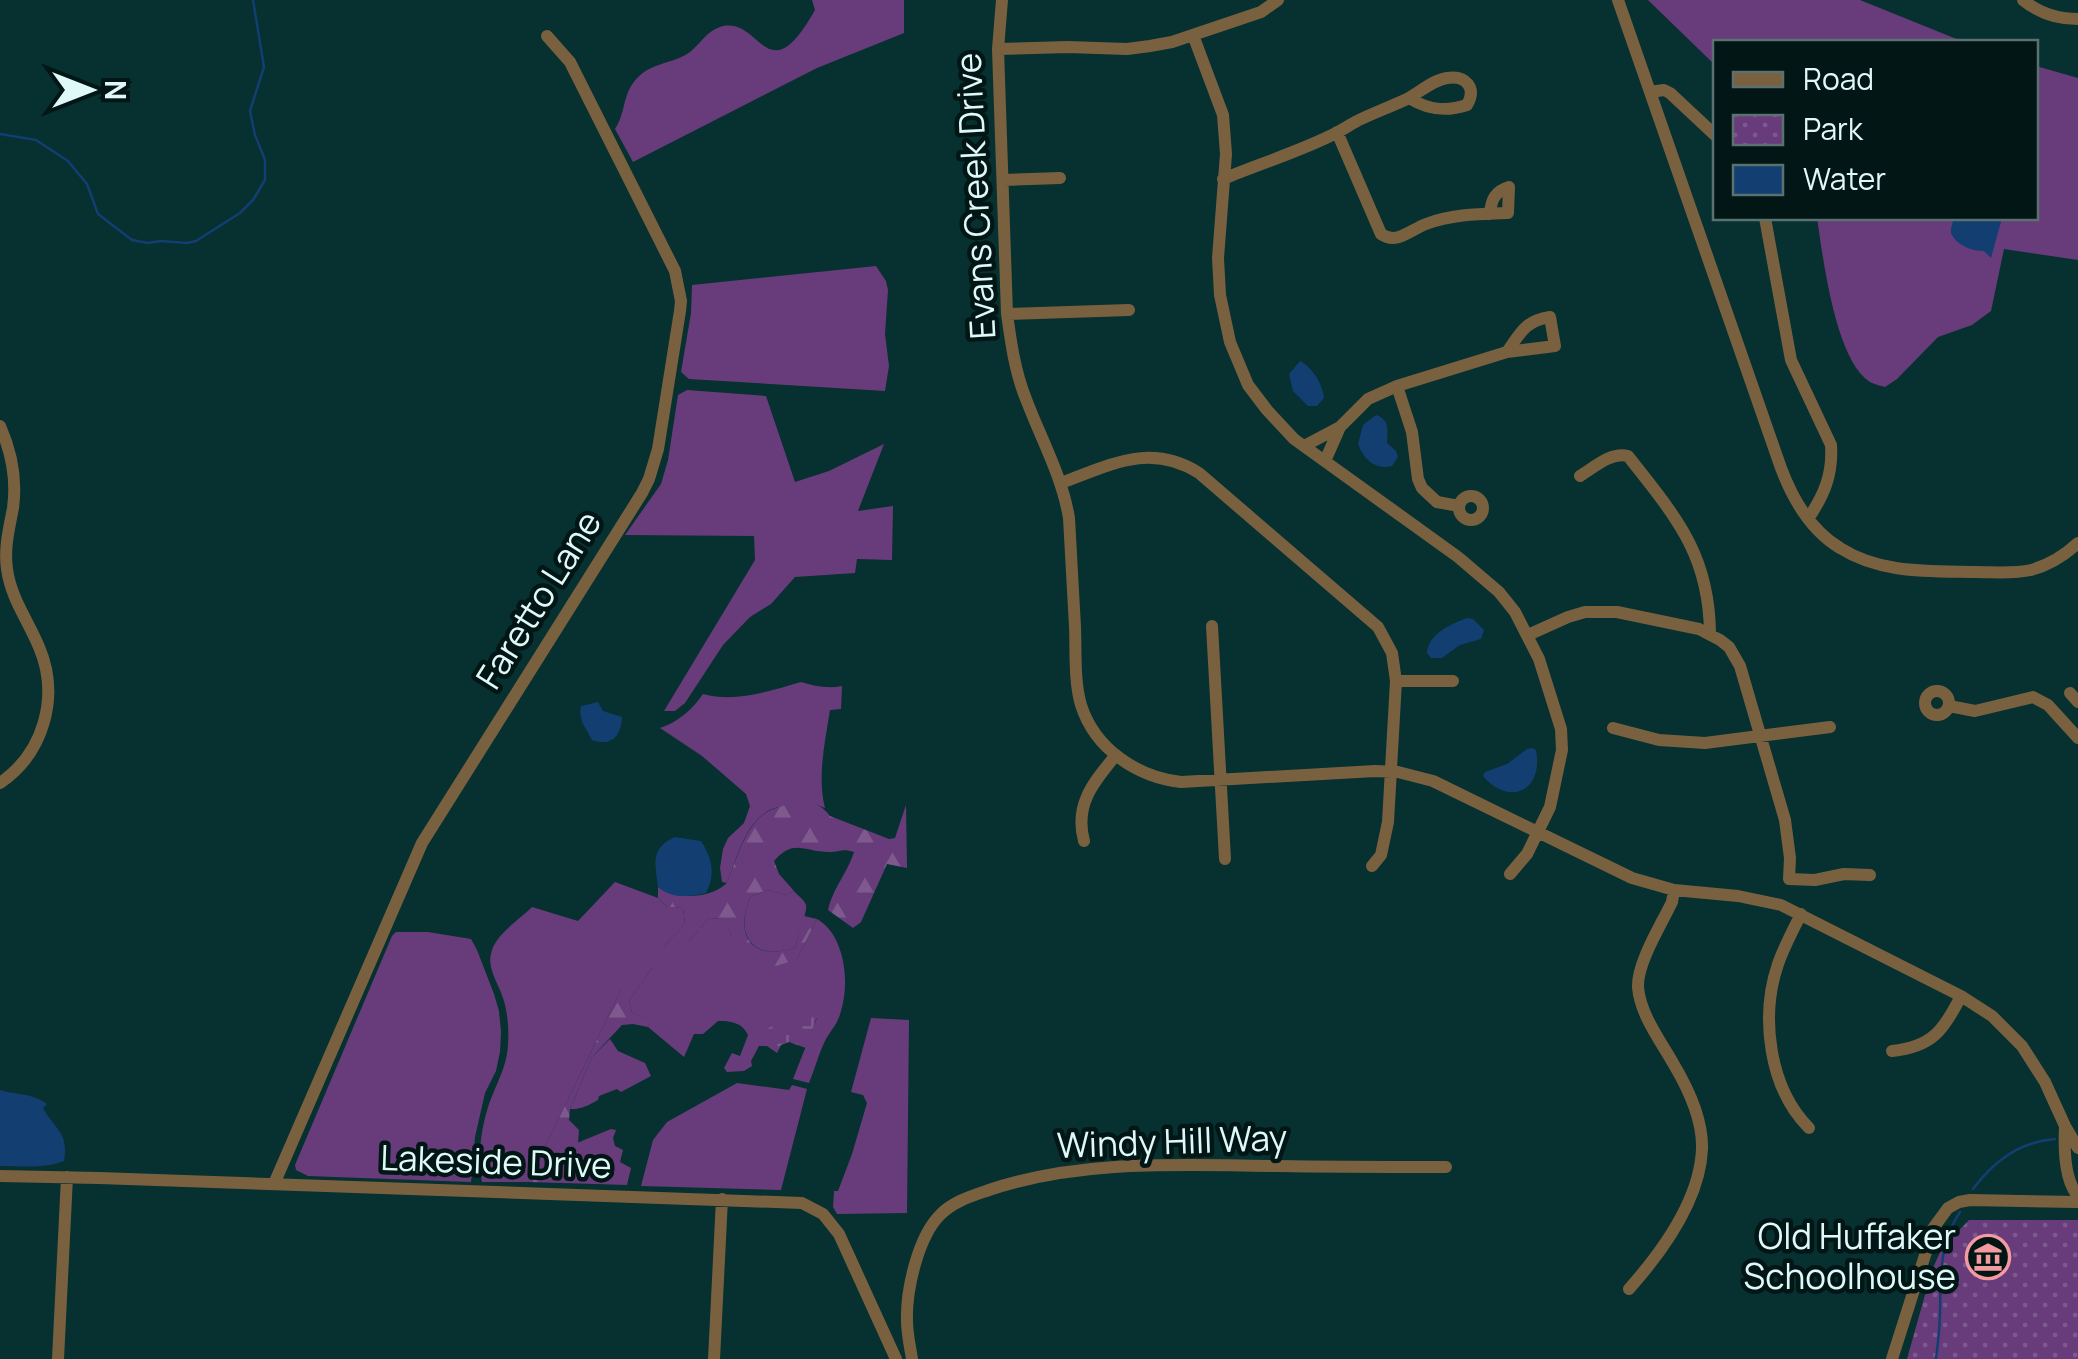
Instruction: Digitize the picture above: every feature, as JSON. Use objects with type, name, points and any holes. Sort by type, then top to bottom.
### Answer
[{"type":"street","name":"Evans Creek Drive","points":[[1002,0],[998,49],[1011,348],[1024,396],[1061,482],[1069,518],[1078,689],[1094,732],[1136,770],[1165,780],[1391,772],[1432,781],[1632,878],[1674,890],[1759,899],[1801,914],[1961,996],[2000,1022],[2030,1056],[2065,1126]]},
{"type":"street","points":[[998,49],[1150,46],[1261,12],[1278,0]]},
{"type":"street","points":[[1618,0],[1780,468],[1808,519],[1823,536],[1850,554],[1901,570],[2026,571],[2054,561],[2078,543]]},
{"type":"street","points":[[2022,0],[2055,16],[2078,19]]},
{"type":"street","points":[[1193,35],[1223,115],[1226,154],[1218,274],[1230,342],[1248,385],[1280,425],[1304,446],[1499,592],[1528,635],[1544,674],[1561,729],[1562,750],[1542,834],[1510,874]]},
{"type":"street","name":"Faretto Lane","points":[[274,1184],[422,843],[642,493],[654,464],[680,311],[675,271],[570,62],[548,36]]},
{"type":"street","points":[[1650,92],[1670,93],[1713,133]]},
{"type":"street","points":[[1223,179],[1276,161],[1409,98]]},
{"type":"street","points":[[1337,132],[1381,234],[1388,239],[1446,218],[1490,214]]},
{"type":"street","points":[[1226,154],[1256,165]]},
{"type":"street","points":[[1003,180],[1060,178]]},
{"type":"street","points":[[1764,220],[1791,360],[1831,445],[1824,496],[1808,519]]},
{"type":"street","points":[[1007,314],[1130,310]]},
{"type":"street","points":[[1304,446],[1340,427],[1368,398],[1507,352]]},
{"type":"street","points":[[1397,386],[1409,422],[1422,488],[1437,502],[1458,506]]},
{"type":"street","points":[[0,426],[14,470],[6,550],[9,582],[42,652],[49,693],[38,740],[18,769],[0,783]]},
{"type":"street","points":[[1325,462],[1340,427]]},
{"type":"street","points":[[1580,476],[1607,458],[1628,456],[1676,518],[1695,552],[1707,590],[1710,634]]},
{"type":"street","points":[[1061,482],[1133,458],[1162,458],[1188,466],[1369,617],[1392,653],[1396,680],[1388,822],[1381,854],[1372,866]]},
{"type":"street","points":[[1528,635],[1568,617],[1600,611],[1710,634],[1728,647],[1740,666],[1785,820],[1790,858],[1788,879],[1870,875]]},
{"type":"street","points":[[1212,626],[1226,859]]},
{"type":"street","points":[[1396,680],[1453,681]]},
{"type":"street","points":[[1950,706],[1975,712],[2033,698],[2048,705],[2078,738]]},
{"type":"street","points":[[1612,728],[1682,742],[1728,741],[1830,727]]},
{"type":"street","points":[[1084,840],[1084,801],[1116,755]]},
{"type":"street","points":[[1628,1289],[1670,1235],[1700,1165],[1702,1146],[1696,1110],[1642,1007],[1638,991],[1638,976],[1674,890]]},
{"type":"street","points":[[1801,914],[1778,965],[1769,1024],[1780,1082],[1809,1128]]},
{"type":"street","points":[[1892,1051],[1930,1041],[1949,1019],[1961,996]]},
{"type":"street","points":[[2065,1126],[2078,1148]]},
{"type":"street","points":[[2065,1126],[2070,1182],[2078,1199]]},
{"type":"street","name":"Windy Hill Way","points":[[912,1359],[908,1302],[922,1245],[940,1214],[978,1194],[1046,1176],[1122,1166],[1446,1167]]},
{"type":"street","name":"Lakeside Drive","points":[[0,1176],[792,1202],[810,1206],[833,1225],[896,1359]]},
{"type":"street","points":[[58,1359],[67,1177]]},
{"type":"street","points":[[714,1359],[722,1199]]},
{"type":"street","points":[[1892,1359],[1927,1246],[1936,1222],[1948,1208],[1970,1200],[2078,1199]]},
{"type":"green space","points":[[812,0],[904,0],[904,33],[817,68],[633,162],[615,129],[628,91],[637,78],[690,52],[720,27],[734,26],[774,50],[785,48],[815,10]]},
{"type":"green space","points":[[1648,0],[1860,0],[1959,40],[1713,40],[1713,63]]},
{"type":"green space","points":[[2038,67],[2078,78],[2078,260],[2004,249],[1991,311],[1972,325],[1938,337],[1885,387],[1871,383],[1848,353],[1827,281],[1817,220],[2038,220]]},
{"type":"green space","points":[[876,266],[888,290],[885,334],[889,366],[885,391],[689,379],[681,372],[692,285]]},
{"type":"green space","points":[[687,390],[766,396],[795,482],[829,471],[884,444],[858,511],[893,506],[892,560],[857,559],[855,573],[795,577],[771,604],[750,617],[723,645],[685,703],[675,711],[664,711],[755,560],[754,536],[625,535],[661,484],[678,395]]},
{"type":"green space","points":[[801,682],[821,687],[842,686],[841,709],[830,710],[824,747],[825,808],[802,802],[774,808],[763,815],[743,841],[727,883],[722,882],[723,849],[728,838],[744,823],[750,806],[746,794],[702,756],[660,728],[684,715],[703,694],[741,697]]},
{"type":"green space","points":[[797,800],[816,804],[830,816],[889,839],[895,838],[906,805],[907,868],[887,864],[861,922],[853,928],[828,910],[854,852],[794,848],[774,861],[779,874],[794,891],[787,895],[767,890],[750,897],[744,924],[750,942],[758,948],[780,951],[795,948],[804,916],[817,919],[797,959],[776,966],[728,946],[731,932],[721,919],[709,918],[677,950],[663,947],[685,924],[683,908],[667,907],[658,898],[658,887],[693,896],[720,888],[727,883],[742,844],[759,818]]},
{"type":"green space","points":[[615,882],[658,898],[667,907],[683,908],[685,924],[664,946],[688,942],[709,918],[722,919],[731,932],[729,946],[797,959],[817,919],[834,936],[843,960],[844,999],[838,1019],[809,1083],[793,1079],[817,1018],[759,1046],[752,1066],[744,1071],[727,1072],[724,1068],[732,1053],[740,1056],[748,1035],[739,1025],[718,1021],[703,1034],[694,1034],[684,1057],[648,1027],[649,1019],[632,1013],[629,1001],[653,966],[621,990],[528,1182],[482,1182],[482,1133],[506,1061],[508,1039],[505,1004],[490,959],[493,947],[532,907],[578,921]]},
{"type":"green space","points":[[767,890],[787,895],[794,891],[805,903],[795,948],[768,951],[758,948],[746,934],[744,924],[750,897]]},
{"type":"green space","points":[[396,932],[471,939],[494,994],[499,1011],[500,1052],[475,1137],[471,1182],[308,1176],[296,1170]]},
{"type":"green space","points":[[651,959],[653,966],[629,1001],[632,1013],[650,1019],[648,1027],[622,1025],[592,1057],[570,1109],[569,1120],[579,1130],[578,1143],[555,1153],[554,1165],[562,1183],[528,1182],[621,990]]},
{"type":"green space","points":[[805,1008],[817,1017],[806,1048],[789,1042],[781,1045],[777,1053],[759,1046],[767,1029]]},
{"type":"green space","points":[[871,1018],[909,1020],[907,1213],[837,1214],[833,1207],[834,1191],[838,1191],[852,1154],[867,1103],[863,1095],[851,1092]]},
{"type":"green space","points":[[610,1039],[618,1051],[645,1063],[651,1076],[621,1092],[617,1089],[588,1105],[570,1109],[592,1057]]},
{"type":"green space","points":[[737,1083],[807,1089],[781,1190],[641,1186],[653,1140],[667,1122]]},
{"type":"green space","points":[[616,1130],[615,1146],[623,1150],[620,1162],[631,1168],[627,1185],[562,1183],[554,1165],[555,1152]]},
{"type":"green space","points":[[1969,1220],[2078,1220],[2078,1359],[1907,1359],[1932,1270],[1942,1248]]},
{"type":"water","points":[[1954,220],[2001,220],[1991,258],[1984,251],[1956,241],[1951,231]]},
{"type":"water","points":[[1300,361],[1322,387],[1324,398],[1317,406],[1308,406],[1293,391],[1289,374]]},
{"type":"water","points":[[1376,415],[1386,423],[1387,443],[1398,457],[1392,466],[1371,462],[1358,444],[1363,425]]},
{"type":"water","points":[[1467,618],[1484,630],[1481,639],[1460,645],[1442,658],[1431,658],[1427,653],[1431,640]]},
{"type":"water","points":[[598,702],[603,711],[622,717],[620,730],[610,741],[592,740],[582,722],[581,706]]},
{"type":"water","points":[[1532,748],[1536,750],[1535,776],[1522,790],[1503,791],[1483,776],[1485,772]]},
{"type":"water","points":[[675,837],[701,841],[705,847],[712,873],[706,893],[675,895],[658,887],[658,852]]},
{"type":"water","points":[[0,1090],[47,1104],[43,1108],[63,1137],[64,1161],[40,1166],[0,1166]]},
{"type":"waterway","points":[[0,134],[36,140],[68,161],[87,184],[98,214],[132,240],[196,241],[240,213],[265,180],[265,160],[250,111],[264,67],[253,0]]},
{"type":"waterway","points":[[1973,1189],[2008,1155],[2030,1144],[2055,1139]]},
{"type":"waterway","points":[[1936,1359],[1942,1260],[1960,1212]]},
{"type":"place","name":"Old Huffaker Schoolhouse","points":[[1988,1257]]}]
